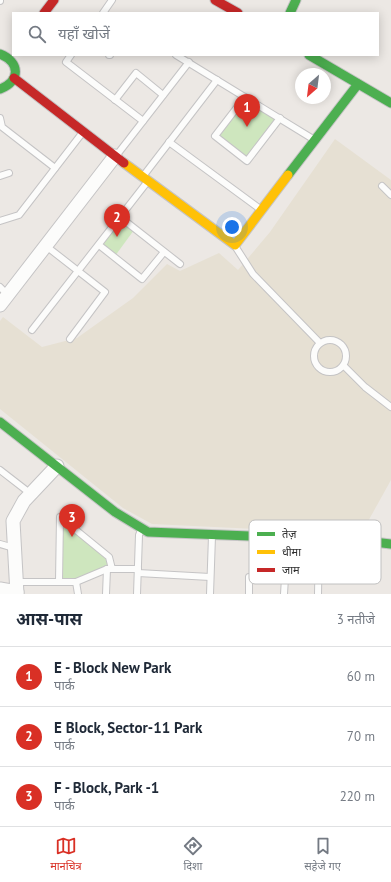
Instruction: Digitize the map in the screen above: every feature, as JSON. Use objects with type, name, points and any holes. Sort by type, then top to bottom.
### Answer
[{"type":"street","points":[[45,12],[54,0]]},
{"type":"street","points":[[215,0],[236,12]]},
{"type":"street","points":[[290,12],[296,0]]},
{"type":"street","points":[[300,12],[301,0]]},
{"type":"street","points":[[0,54],[11,55],[15,67],[14,78],[7,86],[0,89]]},
{"type":"street","points":[[311,56],[391,104]]},
{"type":"street","points":[[14,78],[83,132],[235,245],[358,84]]},
{"type":"street","points":[[3,295],[46,246],[115,156]]},
{"type":"street","points":[[0,422],[115,512],[148,532],[249,535]]},
{"type":"street","points":[[0,589],[17,589],[13,521],[24,501],[57,466]]},
{"type":"street","points":[[381,543],[391,544]]},
{"type":"lane","points":[[105,12],[112,0]]},
{"type":"lane","points":[[70,56],[66,62],[143,121]]},
{"type":"lane","points":[[178,56],[316,140]]},
{"type":"lane","points":[[115,156],[189,62]]},
{"type":"lane","points":[[115,100],[136,73],[163,95]]},
{"type":"lane","points":[[32,330],[120,217],[169,142],[217,80]]},
{"type":"lane","points":[[245,97],[215,136],[247,160],[280,118]]},
{"type":"lane","points":[[0,118],[2,127],[55,168]]},
{"type":"lane","points":[[0,221],[19,215],[83,132]]},
{"type":"lane","points":[[169,142],[261,210]]},
{"type":"lane","points":[[0,176],[8,173]]},
{"type":"lane","points":[[382,186],[391,195]]},
{"type":"lane","points":[[120,217],[180,264]]},
{"type":"lane","points":[[98,245],[142,278],[164,252]]},
{"type":"lane","points":[[235,245],[253,274],[320,343]]},
{"type":"lane","points":[[46,246],[105,292],[70,339]]},
{"type":"lane","points":[[328,339],[340,342],[347,353],[344,366],[333,372],[320,369],[314,358],[317,346],[328,339]]},
{"type":"lane","points":[[344,366],[365,387],[391,407]]},
{"type":"lane","points":[[0,470],[31,494]]},
{"type":"lane","points":[[59,582],[60,517],[109,557],[106,594]]},
{"type":"lane","points":[[138,594],[138,535],[142,529]]},
{"type":"lane","points":[[210,594],[212,534]]},
{"type":"lane","points":[[0,544],[14,548]]},
{"type":"lane","points":[[17,589],[59,582],[76,582],[109,569],[210,577]]},
{"type":"lane","points":[[76,582],[78,594]]},
{"type":"lane","points":[[284,594],[285,584]]},
{"type":"shaded area","points":[[335,139],[391,180],[391,480],[369,520],[249,520],[249,529],[152,524],[123,508],[0,409],[0,321],[3,317],[42,347],[77,338],[133,298],[167,264],[180,271],[219,253],[238,270],[270,232]]},
{"type":"green space","points":[[245,99],[278,119],[247,159],[217,136]]},
{"type":"green space","points":[[121,219],[134,230],[115,256],[100,244]]},
{"type":"green space","points":[[61,518],[109,557],[110,568],[76,580],[60,581]]},
{"type":"traffic: fast","points":[[290,12],[296,0]]},
{"type":"traffic: fast","points":[[0,54],[7,57],[14,66],[15,72],[15,77],[12,81],[7,86],[0,89]]},
{"type":"traffic: fast","points":[[311,56],[391,103]]},
{"type":"traffic: fast","points":[[288,175],[358,84]]},
{"type":"traffic: fast","points":[[0,422],[115,512],[148,532],[249,536]]},
{"type":"traffic: fast","points":[[381,543],[391,544]]},
{"type":"traffic: slow","points":[[124,163],[235,245],[288,175]]},
{"type":"traffic: jam","points":[[45,12],[54,0]]},
{"type":"traffic: jam","points":[[215,0],[236,12]]},
{"type":"traffic: jam","points":[[14,78],[124,163]]},
{"type":"place","name":"E - Block New Park","points":[[247,127]]},
{"type":"place","name":"E Block, Sector-11 Park","points":[[117,237]]},
{"type":"place","name":"F - Block, Park -1","points":[[72,537]]}]
